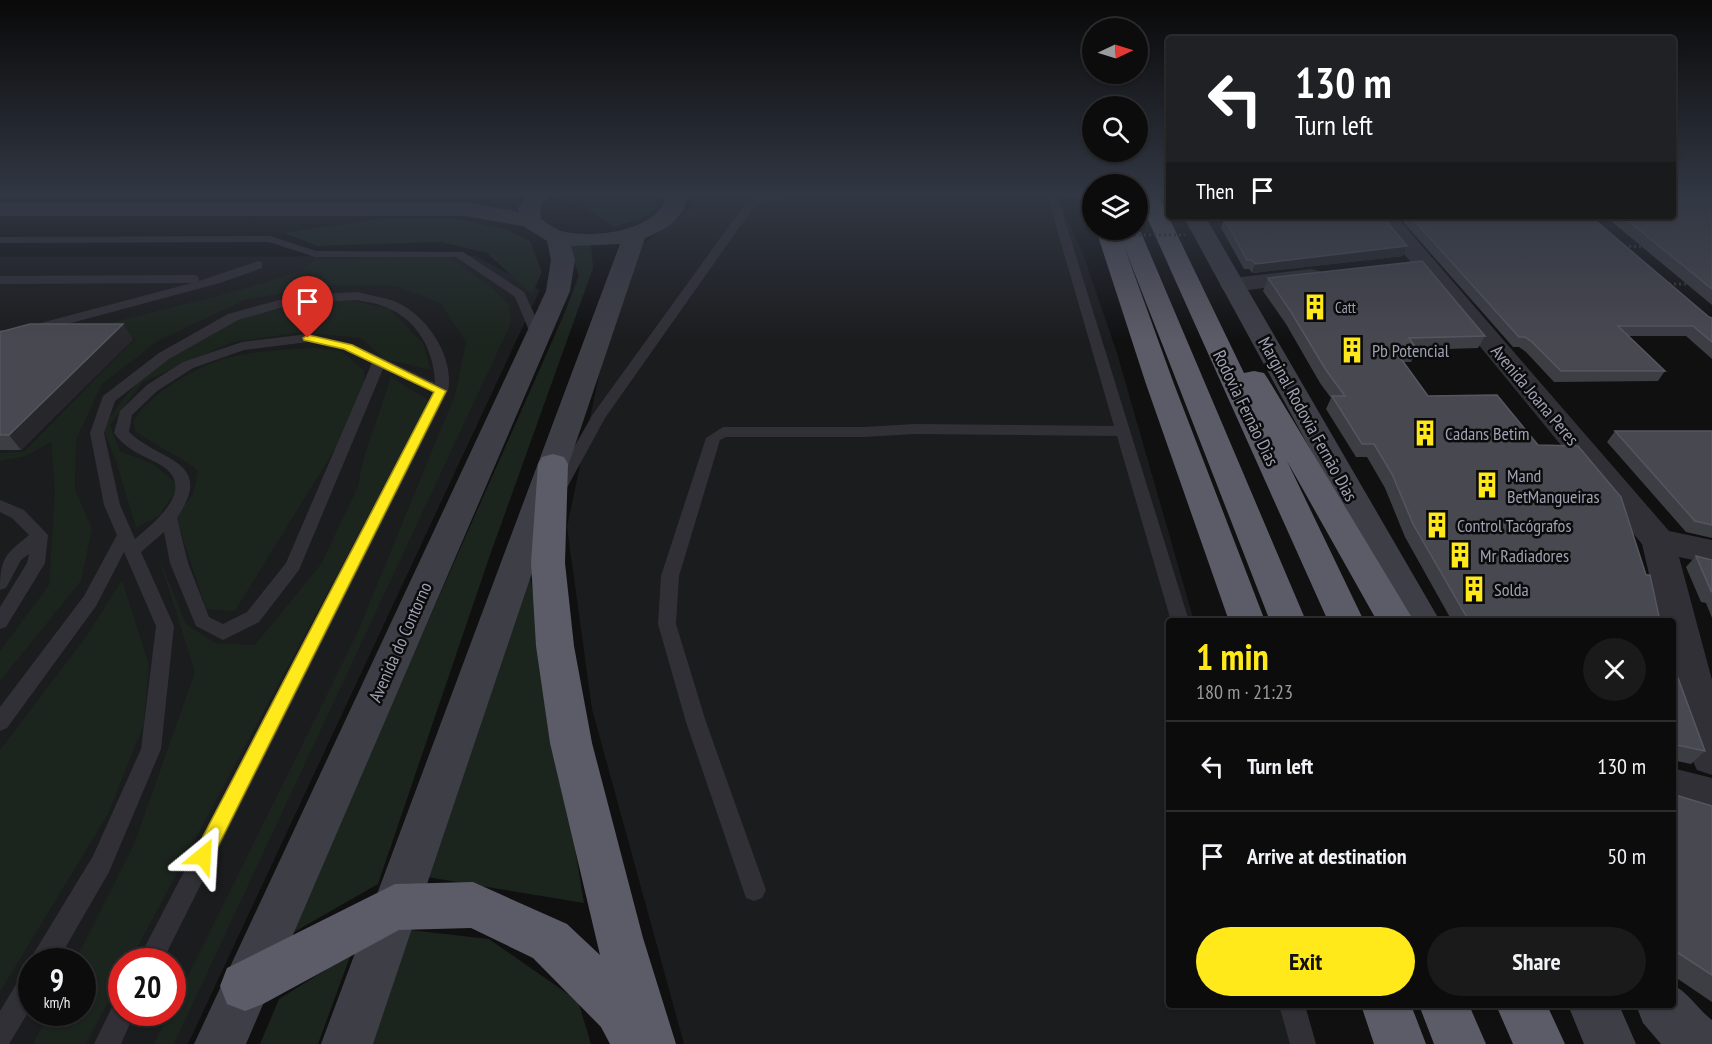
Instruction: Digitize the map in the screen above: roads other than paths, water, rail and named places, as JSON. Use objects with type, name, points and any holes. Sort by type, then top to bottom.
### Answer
[{"type":"highway","points":[[1107,244],[1246,618]]},
{"type":"highway","name":"Rodovia Fernão Dias","points":[[1135,244],[1287,618]]},
{"type":"highway","points":[[1188,244],[1217,316],[1394,618]]},
{"type":"highway","name":"Rodovia Fernão Dias","points":[[1188,244],[1345,618]]},
{"type":"highway","points":[[552,483],[548,563],[555,645],[571,743],[619,938],[650,1044]]},
{"type":"highway","points":[[245,986],[395,908],[473,905],[550,941],[619,1009],[638,1044]]},
{"type":"highway","points":[[1387,1008],[1400,1044]]},
{"type":"highway","points":[[1445,1008],[1460,1044]]},
{"type":"highway","points":[[1522,1008],[1539,1044]]},
{"type":"main road","name":"Avenida do Contorno","points":[[220,1044],[558,291],[563,260],[553,244]]},
{"type":"main road","points":[[347,1044],[552,483],[631,244]]},
{"type":"main road","name":"Marginal Rodovia Fernão Dias","points":[[1193,244],[1232,285],[1420,618]]},
{"type":"main road","points":[[1594,1008],[1610,1044]]},
{"type":"main road","points":[[1664,1008],[1683,1029],[1702,1044]]},
{"type":"street","name":"Avenida Joana Peres","points":[[1401,244],[1413,264],[1658,541],[1712,757]]},
{"type":"street","points":[[1232,285],[1334,273]]},
{"type":"street","points":[[1658,541],[1712,552]]},
{"type":"street","points":[[1676,788],[1712,797]]},
{"type":"lane","points":[[284,244],[315,254],[459,254],[520,295],[538,337]]},
{"type":"lane","points":[[552,483],[721,244]]},
{"type":"lane","points":[[1067,244],[1179,618]]},
{"type":"lane","points":[[0,336],[216,280],[258,265]]},
{"type":"lane","points":[[0,280],[216,280]]},
{"type":"lane","points":[[52,948],[101,864],[151,749],[165,626],[112,506],[97,433],[108,399],[164,356],[233,317],[279,304],[319,298],[357,296],[390,304],[414,319],[430,338],[441,367],[441,391],[156,948]]},
{"type":"lane","points":[[0,723],[90,601],[129,543],[169,517],[184,494],[184,481],[176,469],[137,447],[121,433],[125,414],[152,388],[188,365],[242,346],[308,338],[348,347],[441,391]]},
{"type":"lane","points":[[169,517],[179,563],[202,621],[223,633],[253,617],[293,566],[379,363]]},
{"type":"lane","points":[[754,890],[696,722],[667,624],[670,576],[713,438],[723,432],[864,432],[915,429],[1124,431]]},
{"type":"lane","points":[[0,506],[18,514],[40,535]]},
{"type":"lane","points":[[0,583],[8,554],[40,535]]},
{"type":"lane","points":[[0,622],[36,563],[40,535]]},
{"type":"lane","points":[[0,1035],[18,1005]]},
{"type":"lane","points":[[1293,1008],[1303,1044]]},
{"type":"lane","points":[[107,1044],[116,1026]]},
{"type":"place","name":"Catt","points":[[1315,307]]},
{"type":"place","name":"Pb Potencial","points":[[1352,350]]},
{"type":"place","name":"Cadans Betim","points":[[1425,433]]},
{"type":"place","name":"Mand BetMangueiras","points":[[1487,485]]},
{"type":"place","name":"Control Tacógrafos","points":[[1437,525]]},
{"type":"place","name":"Mr Radiadores","points":[[1460,555]]},
{"type":"place","name":"Solda","points":[[1474,589]]}]
